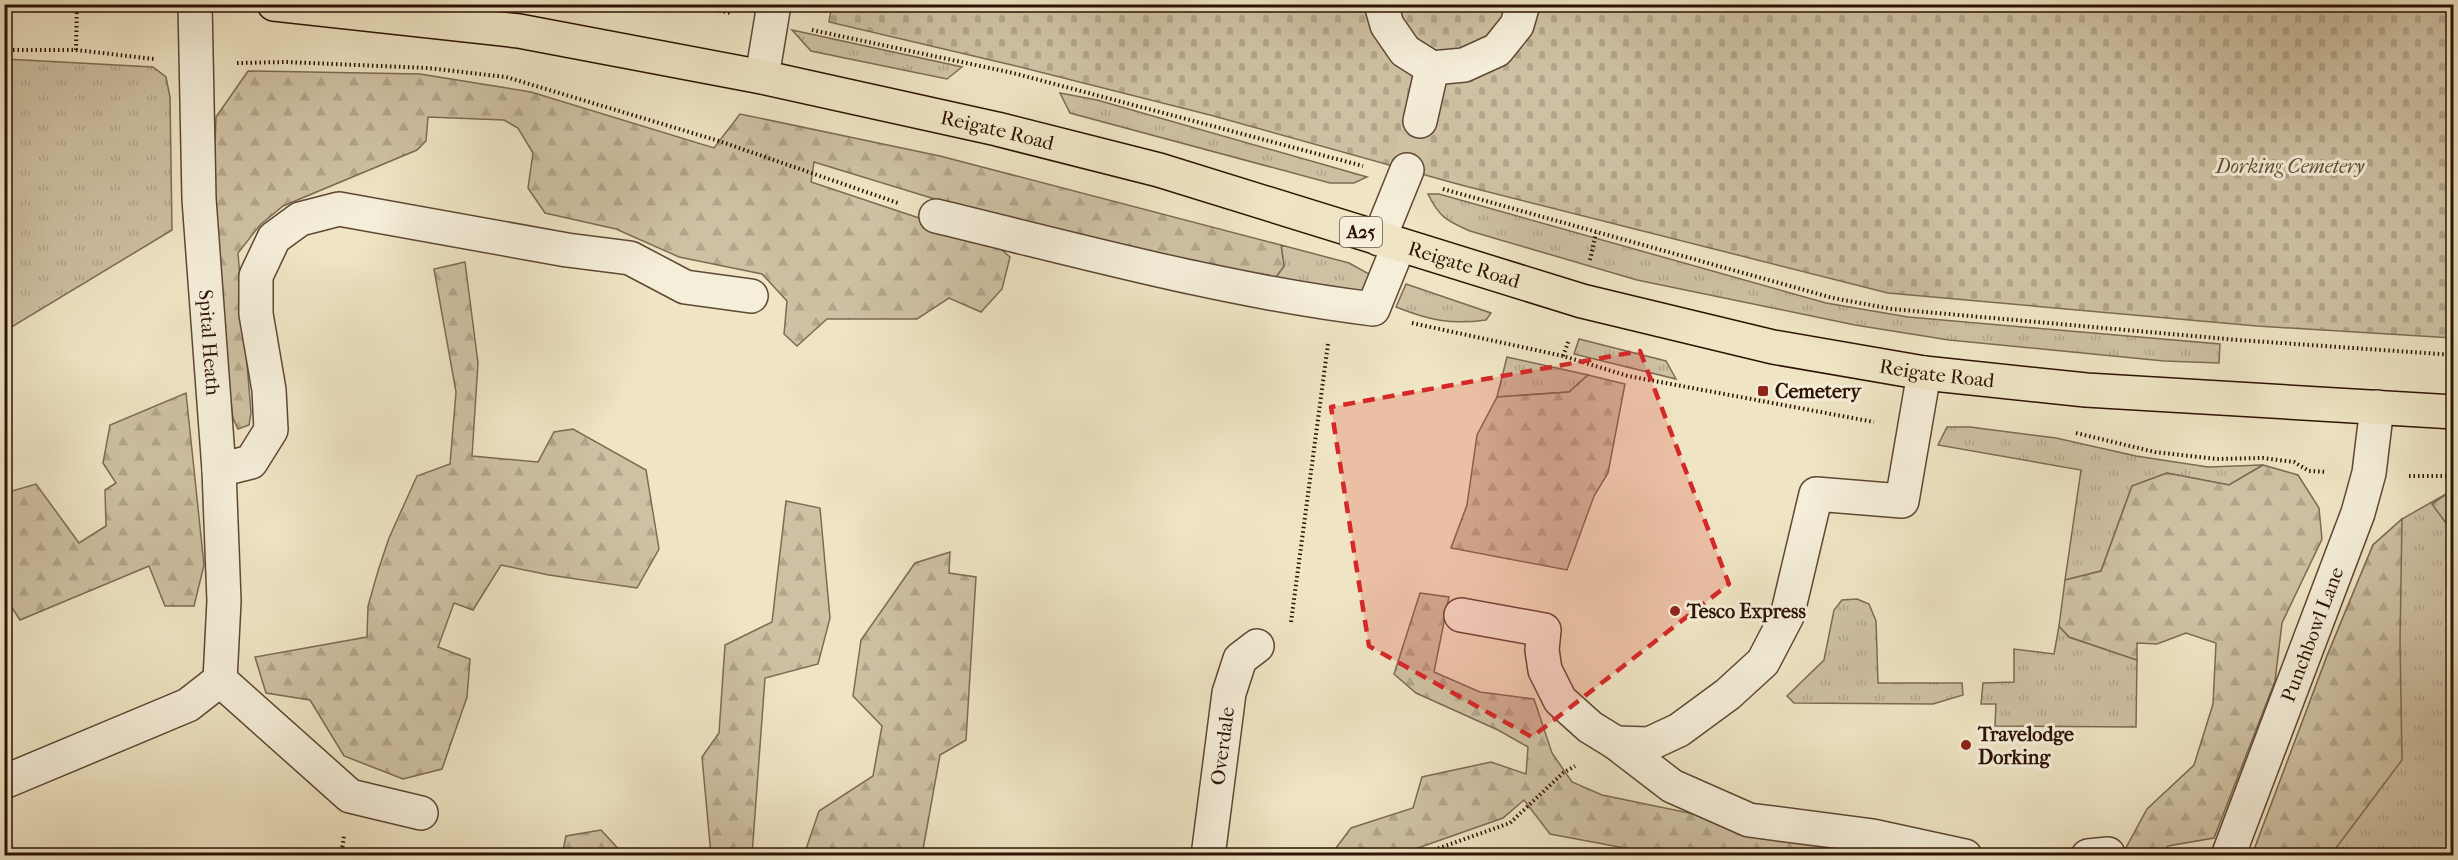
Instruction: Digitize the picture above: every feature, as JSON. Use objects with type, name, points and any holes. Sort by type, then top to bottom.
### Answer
[{"type":"main road","name":"Reigate Road","points":[[274,4],[519,31],[762,77],[997,129],[1159,170],[1582,301],[1773,347],[1924,373],[2086,390],[2454,412]]},
{"type":"street","name":"Spital Heath","points":[[195,4],[199,199],[219,470],[224,601],[220,680]]},
{"type":"street","points":[[1381,4],[1387,25],[1405,51],[1432,68],[1464,65],[1497,50],[1517,26],[1523,4]]},
{"type":"street","points":[[762,77],[773,13]]},
{"type":"street","points":[[1420,121],[1432,68]]},
{"type":"street","points":[[936,216],[1177,274],[1336,305],[1373,309],[1405,174]]},
{"type":"street","points":[[219,470],[251,462],[271,430],[269,390],[256,314],[256,276],[274,238],[300,219],[339,209],[567,250],[630,258],[685,287],[751,296]]},
{"type":"street","points":[[1616,743],[1649,744],[1678,730],[1728,694],[1763,662],[1787,616],[1816,494],[1902,501],[1924,373]]},
{"type":"street","name":"Punchbowl Lane","points":[[2228,855],[2350,536],[2369,473],[2377,407]]},
{"type":"street","points":[[1461,615],[1544,630],[1542,650],[1545,670],[1560,700],[1590,727],[1616,743],[1672,786],[1749,820],[1873,836],[1965,855]]},
{"type":"street","name":"Overdale","points":[[1208,855],[1229,693],[1240,659],[1257,646]]},
{"type":"street","points":[[4,782],[188,705],[220,680],[350,796],[421,813]]},
{"type":"path","points":[[76,50],[77,4]]},
{"type":"path","points":[[684,4],[773,13],[1013,73],[1405,174],[1822,295],[1880,307],[2238,340],[2454,356]]},
{"type":"path","points":[[4,50],[76,50],[195,64],[286,62],[428,68],[507,76],[719,141],[936,216]]},
{"type":"path","points":[[1257,646],[1277,641],[1290,623],[1317,417],[1336,305]]},
{"type":"path","points":[[1373,309],[1406,322],[1563,356],[1628,376],[1915,430]]},
{"type":"path","points":[[2074,433],[2155,452],[2217,459],[2263,458],[2294,462],[2309,471],[2369,473]]},
{"type":"path","points":[[1417,855],[1510,823],[1563,773],[1616,743]]},
{"type":"highlighted area","points":[[1640,351],[1729,584],[1532,737],[1369,646],[1331,407]]},
{"type":"green space","name":"Dorking Cemetery","points":[[832,4],[2453,5],[2453,338],[2257,326],[1888,293],[1461,185],[1210,115],[829,22]]},
{"type":"green space","points":[[792,30],[962,67],[947,79],[811,51]]},
{"type":"green space","points":[[5,59],[153,67],[166,77],[170,97],[172,230],[5,331]]},
{"type":"green space","points":[[248,71],[420,74],[531,92],[714,148],[740,114],[940,156],[1281,245],[1284,266],[1271,284],[1000,219],[814,162],[811,182],[994,243],[1010,257],[1002,289],[981,312],[949,298],[917,319],[827,319],[797,346],[784,334],[787,301],[762,274],[679,257],[616,229],[545,213],[528,188],[533,153],[518,128],[504,120],[428,117],[426,141],[417,150],[283,206],[260,225],[238,253],[251,413],[249,425],[238,429],[233,418],[217,299],[212,230],[216,117]]},
{"type":"green space","points":[[1060,93],[1097,100],[1367,177],[1354,183],[1330,183],[1070,113]]},
{"type":"green space","points":[[1428,194],[1439,194],[1826,303],[1908,317],[2220,344],[2219,363],[2164,361],[1949,340],[1855,325],[1637,280],[1470,231],[1444,217]]},
{"type":"green space","points":[[1281,245],[1349,263],[1371,275],[1367,287],[1354,297],[1271,284],[1284,266]]},
{"type":"green space","points":[[465,262],[478,363],[472,456],[538,462],[554,432],[573,429],[646,470],[659,549],[637,588],[549,575],[501,565],[473,610],[454,603],[438,647],[470,659],[467,697],[442,769],[403,779],[344,756],[310,700],[266,693],[255,657],[367,637],[368,606],[378,571],[389,538],[417,476],[450,464],[456,392],[434,269]]},
{"type":"green space","points":[[1406,284],[1491,313],[1486,320],[1461,322],[1429,318],[1396,307]]},
{"type":"green space","points":[[1579,339],[1666,361],[1676,379],[1574,354]]},
{"type":"green space","points":[[1507,357],[1588,375],[1569,392],[1497,397]]},
{"type":"green space","points":[[1588,375],[1625,384],[1608,473],[1594,496],[1567,570],[1451,548],[1467,505],[1477,435],[1497,397],[1569,392]]},
{"type":"green space","points":[[186,393],[204,565],[194,606],[165,606],[149,566],[20,620],[5,597],[5,493],[36,484],[79,543],[106,526],[105,490],[116,483],[103,463],[110,425]]},
{"type":"green space","points":[[1947,427],[1970,427],[2056,438],[2136,456],[2208,467],[2263,465],[2229,485],[2167,473],[2132,486],[2101,571],[2065,580],[2081,470],[1938,445]]},
{"type":"green space","points":[[2263,465],[2298,475],[2319,508],[2322,539],[2282,623],[2275,681],[2214,838],[2168,846],[2163,855],[2122,855],[2147,809],[2194,765],[2213,704],[2216,643],[2186,633],[2157,644],[2137,643],[2137,660],[2069,637],[2059,626],[2065,580],[2101,571],[2132,486],[2167,473],[2229,485]]},
{"type":"green space","points":[[2453,490],[2453,855],[2252,856],[2327,656],[2373,545],[2402,519]]},
{"type":"green space","points":[[2453,490],[2453,530],[2451,530],[2432,504]]},
{"type":"green space","points":[[786,501],[820,508],[830,618],[818,664],[765,678],[752,855],[711,855],[702,757],[719,733],[725,645],[772,622]]},
{"type":"green space","points":[[2402,519],[2400,641],[2402,760],[2336,848],[2335,855],[2252,855],[2327,656],[2373,545]]},
{"type":"green space","points":[[950,552],[949,573],[976,577],[966,740],[940,755],[922,855],[804,855],[819,811],[873,776],[882,726],[853,696],[861,640],[915,563]]},
{"type":"green space","points":[[1420,593],[1449,597],[1434,672],[1480,692],[1534,699],[1552,753],[1572,782],[1602,795],[1892,855],[1662,855],[1550,834],[1524,800],[1503,818],[1398,855],[1330,856],[1351,828],[1413,808],[1422,777],[1491,762],[1526,774],[1528,747],[1498,730],[1416,693],[1394,674]]},
{"type":"green space","points":[[1857,599],[1869,604],[1876,621],[1878,683],[1962,683],[1963,695],[1933,704],[1794,703],[1787,696],[1824,660],[1834,610],[1842,600]]},
{"type":"green space","points":[[2059,626],[2069,637],[2137,660],[2136,727],[1995,726],[1996,704],[1981,704],[1983,683],[2014,682],[2014,649],[2054,654]]},
{"type":"green space","points":[[601,830],[624,855],[562,855],[566,836]]},
{"type":"tunnel","points":[[1407,170],[1420,121]]},
{"type":"place","name":"Cemetery","points":[[1763,391]]},
{"type":"place","name":"Tesco Express","points":[[1675,611]]},
{"type":"place","name":"Travelodge Dorking","points":[[1966,745]]}]
